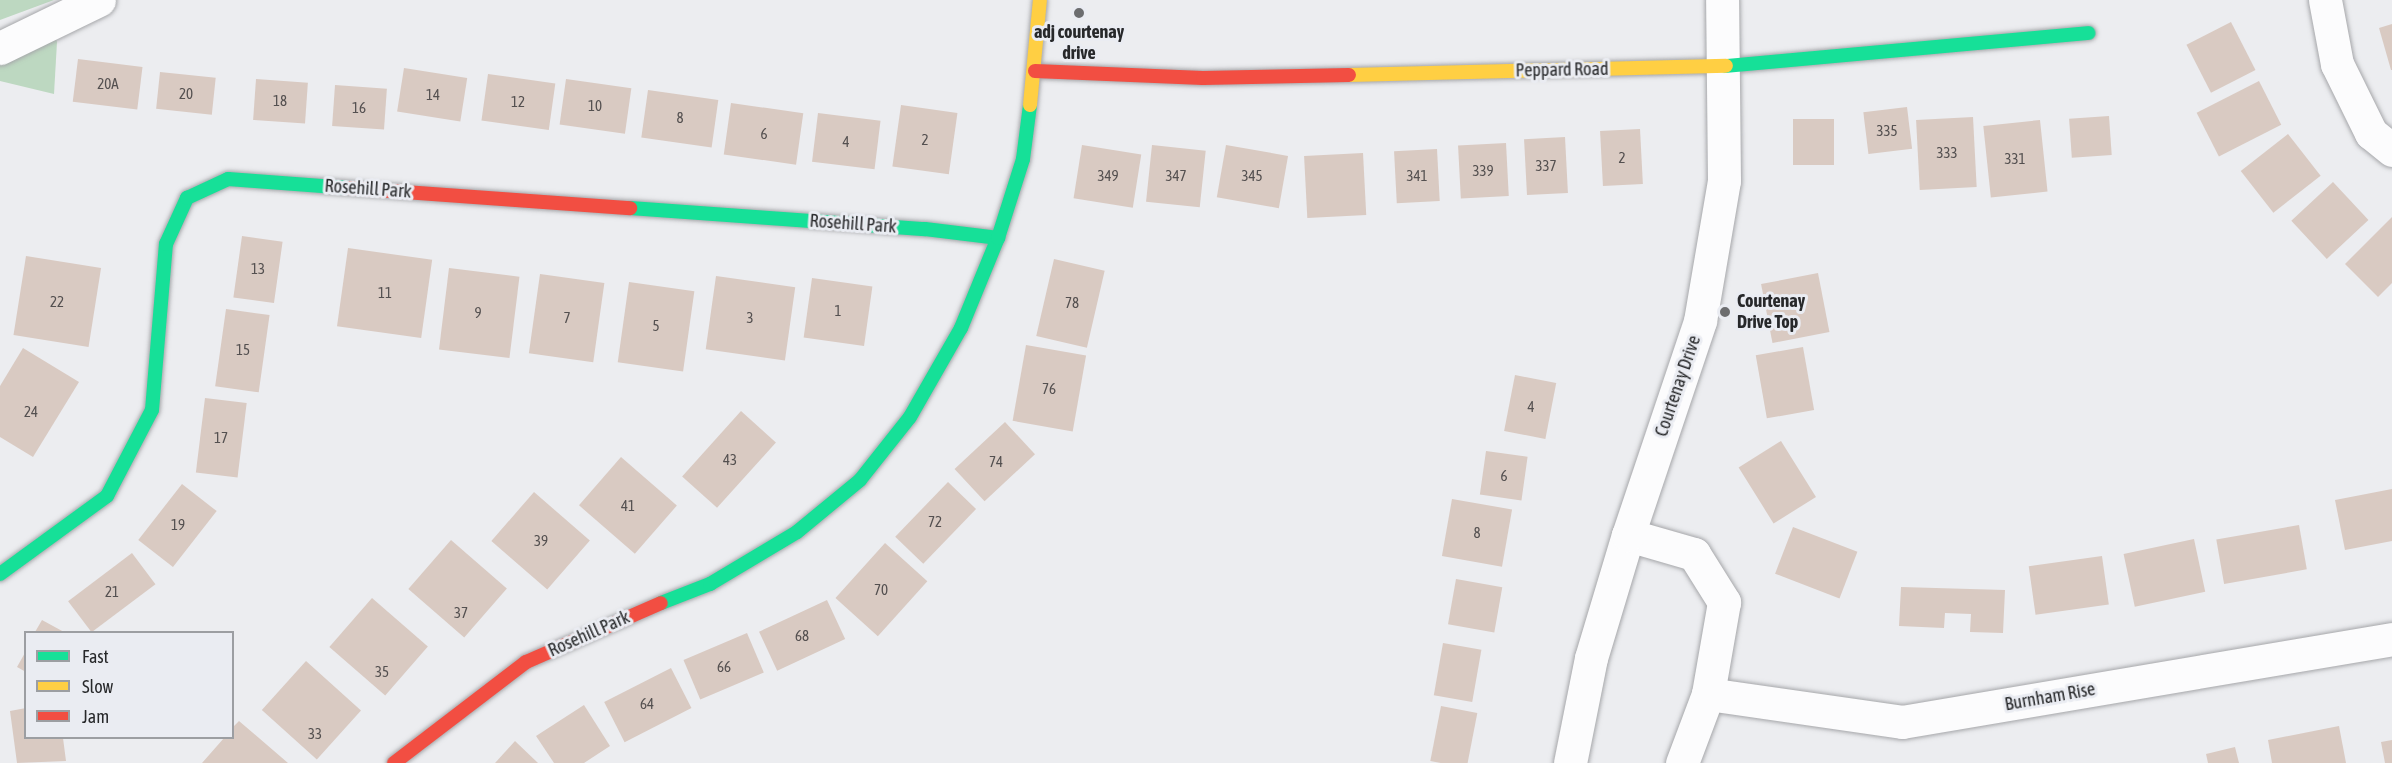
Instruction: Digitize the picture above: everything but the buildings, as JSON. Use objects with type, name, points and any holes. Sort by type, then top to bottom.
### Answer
[{"type":"street","points":[[0,48],[99,0]]},
{"type":"street","name":"Rosehill Park","points":[[394,763],[526,662],[623,618],[710,584],[797,532],[860,480],[910,417],[955,338],[998,238],[1023,159],[1035,71],[1040,0]]},
{"type":"street","name":"Courtenay Drive","points":[[1570,763],[1591,658],[1628,536],[1700,321],[1725,181],[1722,0]]},
{"type":"street","points":[[2325,0],[2337,64],[2371,133],[2392,150]]},
{"type":"street","name":"Peppard Road","points":[[1035,71],[1203,78],[1723,66],[2088,33]]},
{"type":"street","name":"Rosehill Park","points":[[0,574],[107,496],[152,410],[166,244],[187,198],[228,179],[925,229],[998,238]]},
{"type":"street","points":[[1628,536],[1694,554],[1724,602],[1708,694],[1682,763]]},
{"type":"street","name":"Burnham Rise","points":[[1708,694],[1902,722],[2392,639]]},
{"type":"green space","points":[[0,0],[54,0],[0,20]]},
{"type":"green space","points":[[54,30],[57,42],[54,94],[0,81],[0,59]]},
{"type":"traffic: fast","points":[[1726,66],[2088,33]]},
{"type":"traffic: fast","points":[[661,603],[710,584],[797,532],[860,480],[910,417],[961,328],[998,238],[1023,159],[1030,105]]},
{"type":"traffic: fast","points":[[0,574],[107,496],[152,410],[166,244],[187,198],[228,179],[349,188]]},
{"type":"traffic: fast","points":[[630,208],[925,229],[998,238]]},
{"type":"traffic: slow","points":[[1030,105],[1040,0]]},
{"type":"traffic: slow","points":[[1349,75],[1726,66]]},
{"type":"traffic: jam","points":[[1035,71],[1203,78],[1349,75]]},
{"type":"traffic: jam","points":[[349,188],[630,208]]},
{"type":"traffic: jam","points":[[394,763],[526,662],[661,603]]},
{"type":"place","name":"adj courtenay drive","points":[[1079,13]]},
{"type":"place","name":"Courtenay Drive Top","points":[[1725,312]]}]
